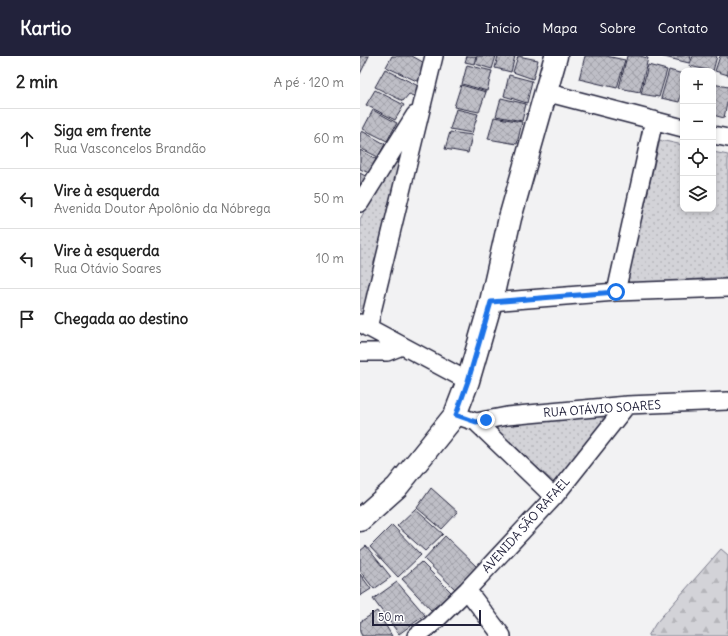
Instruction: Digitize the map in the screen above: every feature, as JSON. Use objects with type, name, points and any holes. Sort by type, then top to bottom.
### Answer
[{"type":"main road","points":[[360,520],[397,487],[456,415],[468,381],[491,302],[510,218],[525,170],[556,56]]},
{"type":"street","points":[[434,56],[364,325],[468,381]]},
{"type":"street","points":[[545,92],[680,127]]},
{"type":"street","points":[[360,203],[423,102]]},
{"type":"street","points":[[616,292],[654,120]]},
{"type":"street","points":[[716,136],[728,138]]},
{"type":"street","points":[[491,302],[616,292],[728,288]]},
{"type":"street","points":[[360,352],[387,352],[402,346]]},
{"type":"street","name":"RUA OTÁVIO SOARES","points":[[476,422],[507,416],[628,406],[728,401]]},
{"type":"street","name":"AVENIDA SÃO RAFAEL","points":[[416,636],[431,625],[466,590],[554,497],[628,406]]},
{"type":"street","points":[[456,415],[476,422],[554,497]]},
{"type":"street","points":[[466,590],[502,636]]},
{"type":"green space","points":[[660,140],[680,144],[680,212],[716,212],[716,153],[728,155],[728,277],[626,284]]},
{"type":"green space","points":[[405,145],[364,314],[360,311],[360,219]]},
{"type":"green space","points":[[603,416],[603,425],[555,483],[498,434],[497,424]]},
{"type":"green space","points":[[721,549],[728,555],[728,636],[648,636],[656,623]]},
{"type":"building","points":[[360,56],[369,56],[360,74]]},
{"type":"building","points":[[392,56],[412,56],[428,65],[419,82],[386,67]]},
{"type":"building","points":[[467,56],[476,56],[474,64],[465,62]]},
{"type":"building","points":[[477,56],[496,56],[492,69],[475,64]]},
{"type":"building","points":[[498,56],[515,56],[511,72],[495,68]]},
{"type":"building","points":[[518,56],[538,60],[533,79],[513,72]]},
{"type":"building","points":[[585,56],[606,56],[625,60],[617,88],[579,79]]},
{"type":"building","points":[[627,56],[640,56],[648,58],[640,92],[619,88]]},
{"type":"building","points":[[660,56],[691,56],[689,63]]},
{"type":"building","points":[[693,56],[717,56],[714,68],[699,68],[689,66]]},
{"type":"building","points":[[720,56],[728,56],[728,75],[716,71]]},
{"type":"building","points":[[467,65],[492,71],[487,91],[462,84]]},
{"type":"building","points":[[648,65],[667,70],[659,97],[641,94]]},
{"type":"building","points":[[385,69],[422,88],[417,98],[409,94],[403,101],[375,87]]},
{"type":"building","points":[[669,70],[680,73],[679,102],[661,98]]},
{"type":"building","points":[[509,75],[532,81],[527,103],[504,96]]},
{"type":"building","points":[[461,85],[486,92],[479,112],[454,107]]},
{"type":"building","points":[[716,85],[728,87],[728,97],[724,118],[716,116]]},
{"type":"building","points":[[375,90],[404,105],[395,120],[366,105]]},
{"type":"building","points":[[501,98],[526,104],[522,121],[496,116]]},
{"type":"building","points":[[456,109],[478,114],[472,133],[450,129]]},
{"type":"building","points":[[373,110],[397,123],[387,141],[363,129]]},
{"type":"building","points":[[494,117],[522,122],[517,144],[488,139]]},
{"type":"building","points":[[362,131],[385,144],[378,157],[360,148],[360,134]]},
{"type":"building","points":[[450,132],[472,135],[468,153],[445,149]]},
{"type":"building","points":[[360,150],[376,159],[369,173],[360,169]]},
{"type":"building","points":[[360,173],[367,177],[360,187]]},
{"type":"building","points":[[431,488],[458,512],[442,529],[417,508]]},
{"type":"building","points":[[415,509],[443,534],[425,551],[397,526]]},
{"type":"building","points":[[392,525],[421,555],[398,577],[370,547]]},
{"type":"building","points":[[445,536],[478,568],[456,590],[424,559]]},
{"type":"building","points":[[366,546],[391,577],[374,589],[360,571],[360,551]]},
{"type":"building","points":[[421,562],[453,594],[431,610],[402,579]]},
{"type":"building","points":[[360,574],[371,589],[360,596]]},
{"type":"building","points":[[397,582],[425,615],[399,634],[373,599]]},
{"type":"building","points":[[377,611],[392,636],[362,636],[360,632],[360,622]]},
{"type":"route","points":[[486,420],[476,422],[456,415],[468,381],[491,302],[616,292]]}]
